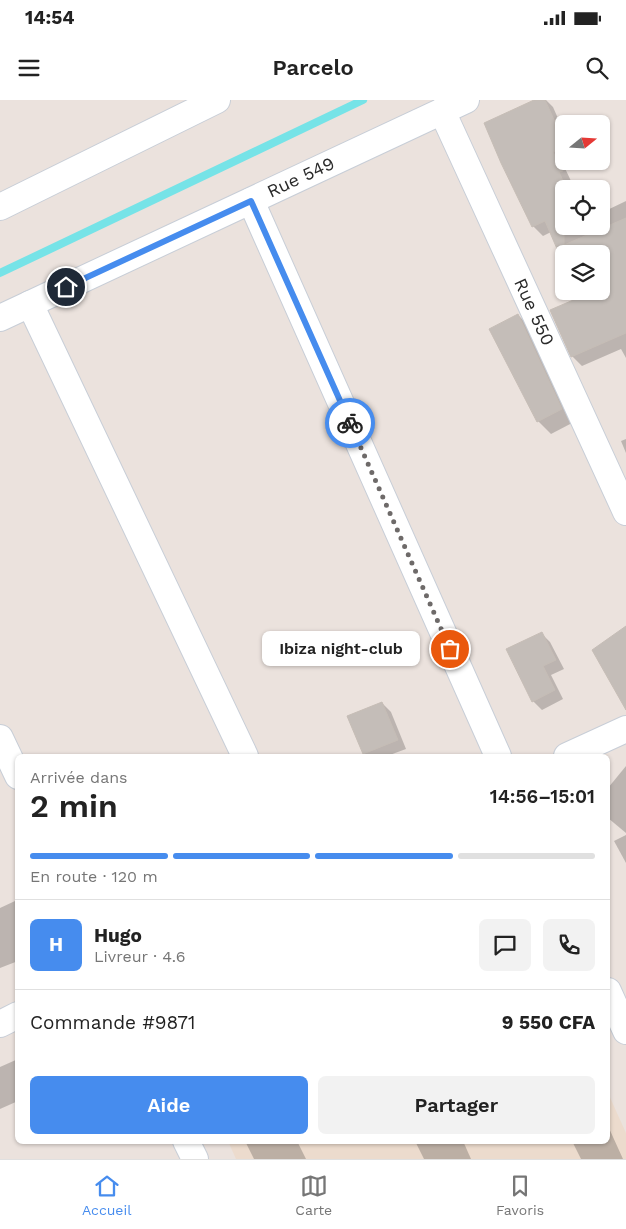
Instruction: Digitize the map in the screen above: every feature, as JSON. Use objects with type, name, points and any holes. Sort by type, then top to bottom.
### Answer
[{"type":"street","name":"Rue 549","points":[[0,318],[466,100]]},
{"type":"street","points":[[0,207],[207,102]]},
{"type":"street","name":"Rue 550","points":[[442,111],[626,512]]},
{"type":"street","points":[[251,201],[497,754]]},
{"type":"street","points":[[30,304],[244,754]]},
{"type":"street","points":[[571,754],[626,729]]},
{"type":"street","points":[[0,738],[15,770]]},
{"type":"street","points":[[610,995],[626,1031]]},
{"type":"street","points":[[0,1024],[15,1016]]},
{"type":"street","points":[[187,1144],[194,1159]]},
{"type":"shaded area","points":[[610,1097],[626,1133],[626,1159],[236,1159],[229,1144],[610,1144]]},
{"type":"building","points":[[534,100],[545,100],[555,122],[555,151],[553,152],[555,156],[555,170],[563,171],[559,172],[563,180],[555,180],[555,235],[564,235],[564,245],[555,245],[545,221],[532,227],[484,123]]},
{"type":"building","points":[[626,218],[626,333],[571,357],[550,310],[573,300],[610,300],[610,245],[564,245],[587,235],[610,235],[610,225]]},
{"type":"building","points":[[518,314],[562,409],[537,422],[489,329]]},
{"type":"building","points":[[626,626],[626,710],[592,650]]},
{"type":"building","points":[[542,632],[556,660],[543,666],[555,690],[532,702],[506,649]]},
{"type":"building","points":[[382,702],[398,740],[363,754],[347,716]]},
{"type":"waterway","points":[[0,273],[363,100]]},
{"type":"way so far","points":[[350,423],[450,649]]},
{"type":"place","name":"Ibiza night-club","points":[[450,649]]},
{"type":"route","points":[[66,287],[251,201],[350,423]]}]
